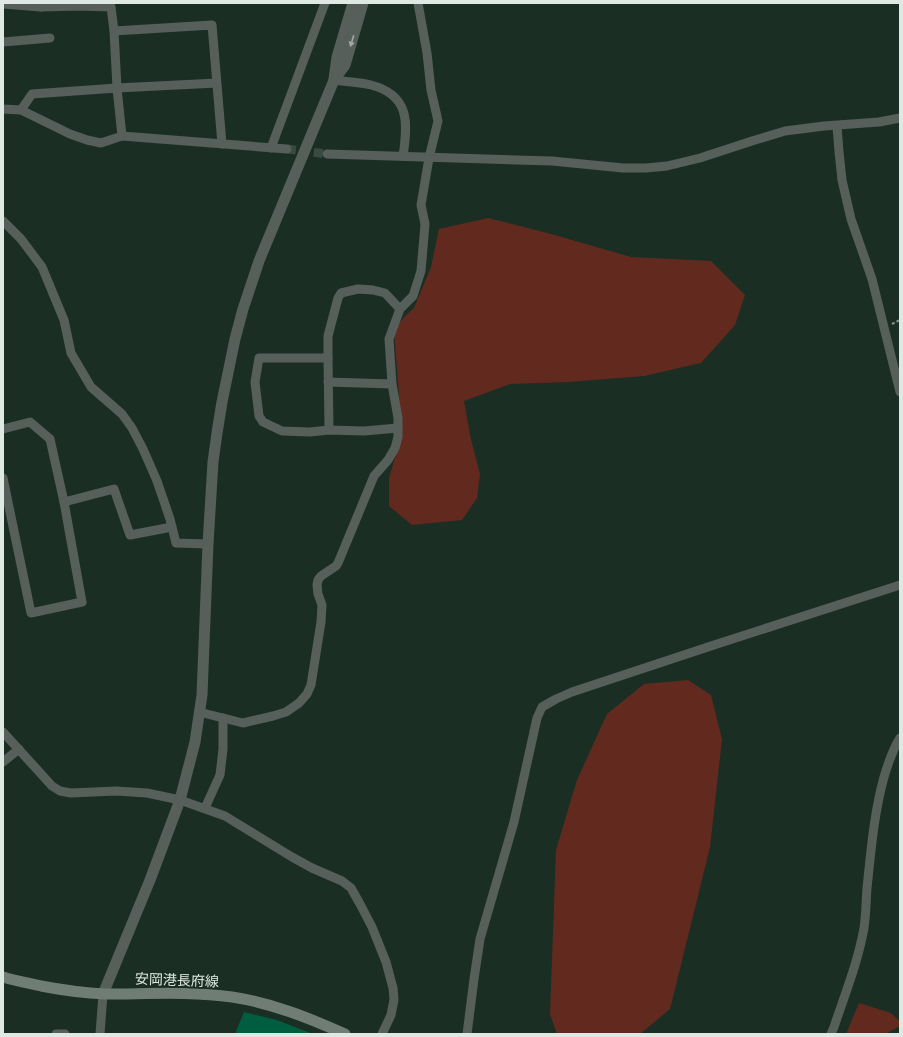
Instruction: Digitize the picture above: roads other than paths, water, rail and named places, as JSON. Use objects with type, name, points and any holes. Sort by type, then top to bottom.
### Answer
[{"type":"main road","name":"安岡港長府線","points":[[3,977],[66,990],[103,994],[191,994],[232,997],[279,1008],[345,1034]]},
{"type":"street","points":[[271,148],[325,3]]},
{"type":"street","points":[[334,80],[337,57],[353,3]]},
{"type":"street","points":[[100,1034],[103,994],[150,880],[180,800],[195,742],[202,687],[208,544],[217,433],[228,369],[243,308],[262,255],[334,80],[345,65],[363,3]]},
{"type":"street","points":[[199,712],[244,723],[286,712],[299,703],[307,694],[312,686],[322,622],[322,605],[318,594],[318,580],[338,563],[374,476],[388,460],[395,448],[398,436],[398,418],[392,384],[390,339],[400,309],[413,296],[421,271],[425,224],[421,205],[429,158],[438,121],[431,90],[427,53],[418,3]]},
{"type":"street","points":[[3,4],[111,7],[122,136]]},
{"type":"street","points":[[114,31],[212,25],[222,144]]},
{"type":"street","points":[[3,42],[50,38]]},
{"type":"street","points":[[334,80],[370,85],[387,90],[397,100],[404,110],[406,123],[402,156]]},
{"type":"street","points":[[21,110],[32,94],[217,83]]},
{"type":"street","points":[[3,109],[21,110],[70,134],[101,143],[122,136],[286,149]]},
{"type":"street","points":[[327,154],[552,161],[623,168],[646,168],[667,166],[700,158],[785,132],[806,128],[879,122],[900,118]]},
{"type":"street","points":[[837,126],[838,152],[842,180],[851,219],[874,286],[900,392]]},
{"type":"street","points":[[3,221],[21,239],[42,267],[64,320],[71,353],[91,387],[122,414],[132,428],[157,481],[176,543],[208,544]]},
{"type":"street","points":[[329,430],[328,336],[338,298],[341,293],[358,289],[373,290],[384,293],[400,309]]},
{"type":"street","points":[[328,358],[259,358],[255,382],[259,416],[263,422],[282,431],[364,431],[398,428]]},
{"type":"street","points":[[328,382],[392,384]]},
{"type":"street","points":[[3,429],[30,422],[50,439],[64,502],[82,602],[32,612],[3,478]]},
{"type":"street","points":[[64,502],[114,489],[130,535],[172,527]]},
{"type":"street","points":[[468,1034],[480,939],[514,822],[537,718],[542,707],[556,698],[572,692],[900,585]]},
{"type":"street","points":[[205,808],[220,775],[223,749],[223,718]]},
{"type":"street","points":[[3,732],[52,786],[60,791],[71,793],[116,791],[147,793],[180,800],[205,808],[226,816],[292,857],[312,868],[342,881],[351,888],[372,927],[386,962],[393,988],[394,1000],[391,1015],[382,1034]]},
{"type":"street","points":[[831,1034],[853,972],[859,950],[864,926],[876,814],[881,786],[892,752],[900,738]]},
{"type":"street","points":[[3,762],[19,749]]},
{"type":"street","points":[[56,1034],[65,1034]]},
{"type":"tunnel","points":[[287,149],[327,154]]}]
